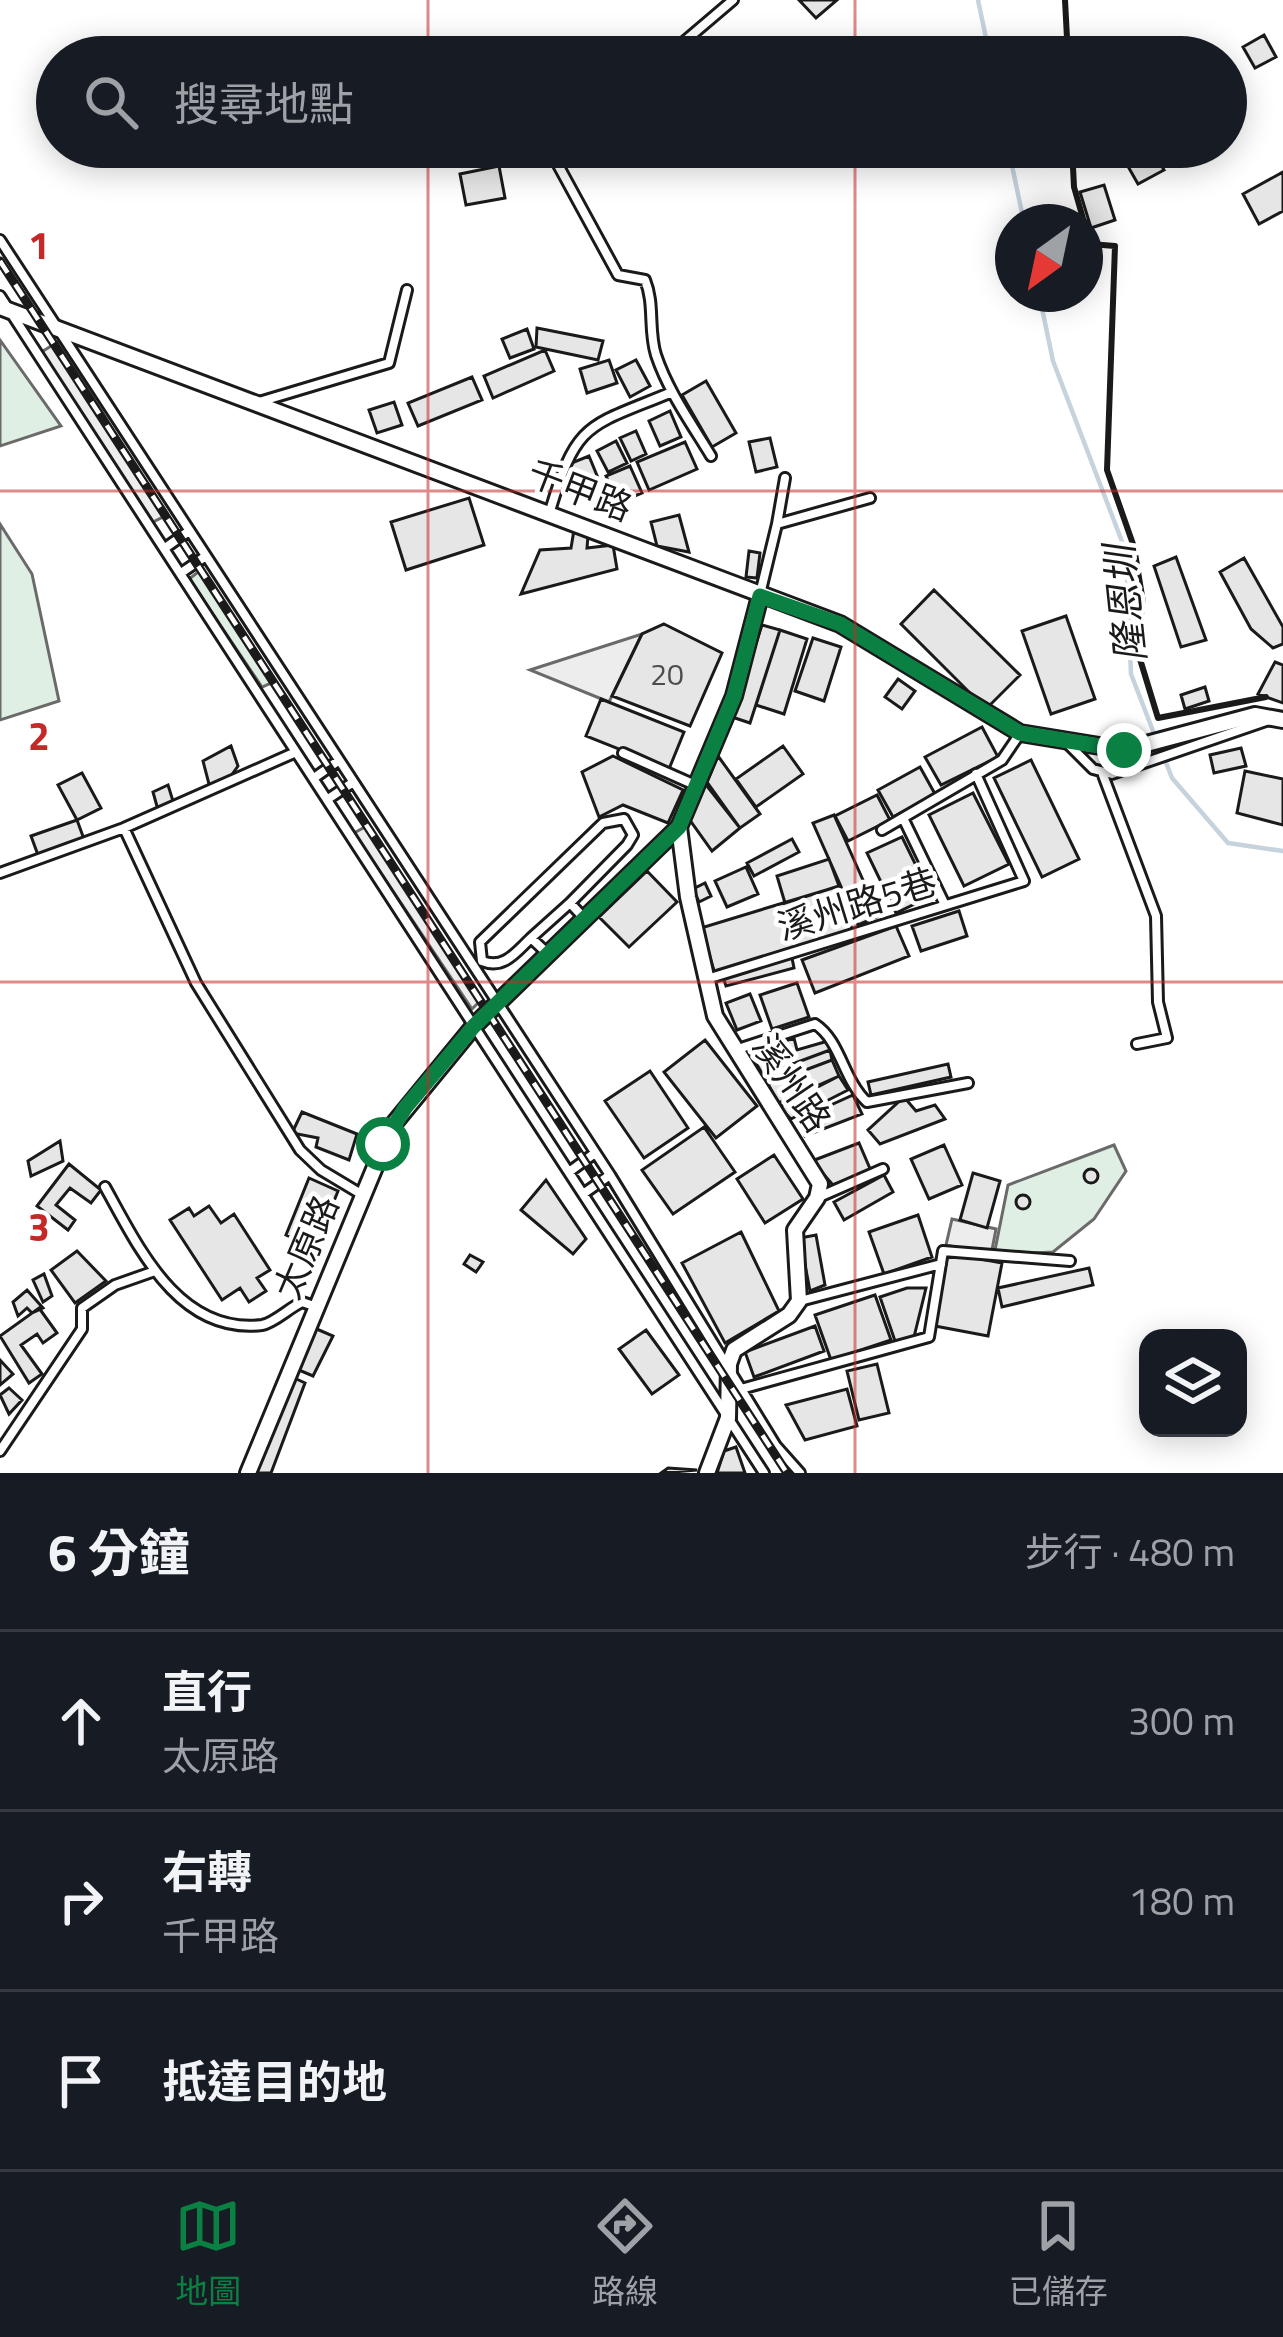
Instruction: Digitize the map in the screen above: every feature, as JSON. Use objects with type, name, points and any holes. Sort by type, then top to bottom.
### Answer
[{"type":"street","name":"千甲路","points":[[5,308],[840,624],[1020,733],[1069,745],[1124,750],[1255,715],[1280,719]]},
{"type":"street","name":"太原路","points":[[248,1473],[392,1126],[474,1026],[679,827],[734,696],[760,596]]},
{"type":"street","name":"溪州路","points":[[679,827],[715,1016],[815,1171],[817,1198]]},
{"type":"street","points":[[707,1473],[736,1391],[729,1364],[740,1344],[789,1315],[799,1301],[795,1230],[817,1198]]},
{"type":"lane","points":[[691,36],[733,0]]},
{"type":"lane","points":[[560,168],[618,275],[645,280],[651,297],[654,350],[672,392],[711,456]]},
{"type":"lane","points":[[0,240],[729,1364]]},
{"type":"lane","points":[[257,403],[389,363],[407,290]]},
{"type":"lane","points":[[0,296],[764,1473]]},
{"type":"lane","points":[[550,511],[567,455],[580,434],[672,392]]},
{"type":"lane","points":[[760,596],[785,478]]},
{"type":"lane","points":[[777,524],[870,498]]},
{"type":"lane","points":[[165,548],[189,531]]},
{"type":"lane","points":[[181,573],[206,556]]},
{"type":"lane","points":[[1103,775],[1280,719]]},
{"type":"lane","points":[[882,830],[1002,760],[1020,733]]},
{"type":"lane","points":[[1069,745],[1103,775],[1156,916],[1157,1002],[1167,1038],[1138,1044]]},
{"type":"lane","points":[[0,873],[124,828],[296,752]]},
{"type":"lane","points":[[623,753],[695,784]]},
{"type":"lane","points":[[314,778],[338,760]]},
{"type":"lane","name":"溪州路5巷","points":[[706,980],[1024,881],[976,774]]},
{"type":"lane","points":[[328,800],[352,783]]},
{"type":"lane","points":[[624,819],[632,835],[627,845],[570,903],[501,965],[482,961],[480,942],[603,823],[624,819]]},
{"type":"lane","points":[[904,820],[946,905]]},
{"type":"lane","points":[[124,828],[196,983],[300,1150],[362,1193]]},
{"type":"lane","points":[[570,903],[584,918]]},
{"type":"lane","points":[[532,938],[547,953]]},
{"type":"lane","points":[[733,1050],[815,1024],[828,1033],[850,1087],[867,1102],[968,1083]]},
{"type":"lane","points":[[568,1172],[595,1153]]},
{"type":"lane","points":[[817,1198],[883,1169]]},
{"type":"lane","points":[[583,1194],[610,1175]]},
{"type":"lane","points":[[105,1187],[152,1272],[215,1319],[266,1325],[302,1302],[314,1306]]},
{"type":"lane","points":[[800,1473],[736,1391],[926,1340],[932,1331],[943,1251],[1070,1261]]},
{"type":"lane","points":[[799,1301],[941,1264]]},
{"type":"lane","points":[[0,1451],[82,1329],[82,1308],[115,1285],[152,1272]]},
{"type":"green space","points":[[0,340],[61,426],[0,446]]},
{"type":"green space","points":[[0,524],[32,574],[59,701],[0,720]]},
{"type":"green space","points":[[202,569],[271,683],[262,687],[189,579]]},
{"type":"green space","points":[[1114,1145],[1126,1171],[1094,1219],[1053,1252],[994,1255],[1008,1185]]},
{"type":"shaded area","points":[[59,341],[165,516],[153,522],[40,353]]},
{"type":"shaded area","points":[[642,634],[609,702],[530,670]]},
{"type":"shaded area","points":[[365,827],[479,1002],[472,1009],[354,833]]},
{"type":"shaded area","points":[[952,1219],[996,1229],[991,1255],[946,1245]]},
{"type":"building","points":[[799,0],[837,0],[816,18]]},
{"type":"building","points":[[1264,35],[1276,57],[1255,68],[1247,45]]},
{"type":"building","points":[[499,168],[505,198],[466,205],[460,174]]},
{"type":"building","points":[[1129,168],[1163,168],[1164,170],[1138,184]]},
{"type":"building","points":[[1283,172],[1283,211],[1259,224],[1243,194]]},
{"type":"building","points":[[1104,185],[1115,220],[1103,224],[1103,204],[1084,204],[1080,192]]},
{"type":"building","points":[[537,328],[603,341],[598,360],[536,347]]},
{"type":"building","points":[[527,329],[534,349],[510,358],[502,339]]},
{"type":"building","points":[[545,350],[554,371],[493,398],[484,376]]},
{"type":"building","points":[[609,360],[617,383],[587,393],[580,369]]},
{"type":"building","points":[[636,360],[650,386],[630,397],[616,370]]},
{"type":"building","points":[[472,377],[482,400],[418,426],[408,403]]},
{"type":"building","points":[[706,381],[736,433],[712,447],[682,395]]},
{"type":"building","points":[[394,402],[402,425],[377,433],[369,410]]},
{"type":"building","points":[[670,411],[681,437],[660,446],[649,421]]},
{"type":"building","points":[[636,431],[646,454],[631,461],[620,438]]},
{"type":"building","points":[[770,438],[777,467],[756,472],[749,442]]},
{"type":"building","points":[[616,441],[627,463],[608,472],[597,451]]},
{"type":"building","points":[[685,442],[697,469],[649,490],[637,462]]},
{"type":"building","points":[[589,456],[598,478],[573,488],[564,466]]},
{"type":"building","points":[[630,466],[642,493],[618,503],[606,476]]},
{"type":"building","points":[[469,498],[484,545],[406,570],[391,522]]},
{"type":"building","points":[[679,515],[689,552],[657,546],[651,522]]},
{"type":"building","points":[[574,530],[588,536],[587,548],[613,545],[617,569],[521,594],[540,550],[571,548]]},
{"type":"building","points":[[749,551],[760,553],[757,578],[746,577]]},
{"type":"building","points":[[1176,557],[1206,640],[1181,647],[1154,566]]},
{"type":"building","points":[[1244,558],[1283,627],[1283,644],[1273,648],[1251,629],[1220,572]]},
{"type":"building","points":[[934,590],[1020,675],[986,709],[901,624]]},
{"type":"building","points":[[1066,616],[1095,699],[1051,714],[1022,631]]},
{"type":"building","points":[[664,624],[722,653],[690,726],[612,696],[642,634]]},
{"type":"building","points":[[762,625],[780,630],[750,723],[732,717]]},
{"type":"building","points":[[780,630],[807,639],[784,714],[756,705]]},
{"type":"building","points":[[813,638],[841,647],[824,701],[795,691]]},
{"type":"building","points":[[1275,662],[1283,665],[1283,703],[1258,694]]},
{"type":"building","points":[[898,679],[915,691],[902,709],[885,697]]},
{"type":"building","points":[[1205,687],[1209,701],[1185,709],[1181,695]]},
{"type":"building","points":[[601,699],[684,732],[669,769],[586,736]]},
{"type":"building","points":[[982,727],[998,757],[941,785],[925,757]]},
{"type":"building","points":[[231,746],[238,766],[228,780],[210,788],[203,761]]},
{"type":"building","points":[[783,746],[803,774],[756,807],[736,779]]},
{"type":"building","points":[[1241,748],[1246,766],[1214,773],[1210,755]]},
{"type":"building","points":[[613,756],[683,790],[668,823],[623,805],[599,817],[582,772]]},
{"type":"building","points":[[718,756],[760,814],[740,828],[707,782]]},
{"type":"building","points":[[1031,760],[1079,859],[1042,877],[994,778]]},
{"type":"building","points":[[920,767],[935,794],[893,817],[878,790]]},
{"type":"building","points":[[1245,771],[1283,779],[1283,825],[1237,813]]},
{"type":"building","points":[[82,773],[101,808],[77,820],[58,785]]},
{"type":"building","points":[[703,781],[740,828],[712,851],[687,816]]},
{"type":"building","points":[[168,785],[173,801],[158,810],[153,792]]},
{"type":"building","points":[[973,793],[1009,864],[964,886],[929,815]]},
{"type":"building","points":[[877,795],[890,820],[848,841],[835,816]]},
{"type":"building","points":[[834,815],[879,916],[858,925],[813,823]]},
{"type":"building","points":[[77,820],[84,839],[38,855],[31,836]]},
{"type":"building","points":[[902,837],[931,896],[896,913],[867,853]]},
{"type":"building","points":[[792,839],[799,852],[754,876],[747,863]]},
{"type":"building","points":[[829,859],[839,886],[785,903],[777,876]]},
{"type":"building","points":[[746,867],[758,894],[727,907],[715,881]]},
{"type":"building","points":[[647,871],[677,902],[629,947],[599,917]]},
{"type":"building","points":[[705,883],[711,896],[699,902],[693,889]]},
{"type":"building","points":[[839,886],[853,933],[715,974],[701,928]]},
{"type":"building","points":[[959,911],[967,936],[921,951],[912,926]]},
{"type":"building","points":[[896,926],[909,956],[815,993],[802,960]]},
{"type":"building","points":[[792,958],[794,968],[726,986],[723,977]]},
{"type":"building","points":[[797,983],[809,1017],[772,1029],[760,995]]},
{"type":"building","points":[[750,994],[761,1021],[737,1030],[726,1003]]},
{"type":"building","points":[[794,1038],[797,1050],[828,1041],[830,1050],[763,1075],[750,1053]]},
{"type":"building","points":[[705,1040],[757,1106],[716,1138],[664,1072]]},
{"type":"building","points":[[830,1050],[832,1060],[768,1084],[763,1075]]},
{"type":"building","points":[[832,1060],[839,1076],[778,1103],[768,1084]]},
{"type":"building","points":[[948,1064],[951,1077],[871,1095],[868,1082]]},
{"type":"building","points":[[650,1071],[688,1128],[644,1158],[605,1101]]},
{"type":"building","points":[[839,1076],[848,1090],[791,1119],[779,1107]]},
{"type":"building","points":[[853,1095],[862,1114],[805,1136],[800,1119]]},
{"type":"building","points":[[904,1097],[916,1111],[935,1105],[945,1119],[880,1144],[868,1130]]},
{"type":"building","points":[[302,1112],[357,1134],[349,1160],[316,1147],[318,1138],[292,1133]]},
{"type":"building","points":[[704,1127],[735,1172],[673,1214],[642,1170]]},
{"type":"building","points":[[60,1141],[63,1161],[31,1176],[28,1161]]},
{"type":"building","points":[[859,1143],[871,1171],[833,1185],[812,1161]]},
{"type":"building","points":[[944,1145],[962,1185],[929,1199],[911,1159]]},
{"type":"building","points":[[774,1155],[803,1199],[765,1223],[737,1179]]},
{"type":"building","points":[[69,1164],[101,1190],[91,1203],[70,1188],[56,1205],[75,1220],[68,1230],[37,1206]]},
{"type":"building","points":[[1091,1169],[1098,1176],[1091,1183],[1084,1176]]},
{"type":"building","points":[[973,1173],[1000,1181],[987,1228],[960,1220]]},
{"type":"building","points":[[884,1175],[893,1192],[844,1220],[834,1202]]},
{"type":"building","points":[[309,1178],[338,1191],[315,1248],[286,1235]]},
{"type":"building","points":[[546,1180],[586,1239],[573,1254],[521,1210]]},
{"type":"building","points":[[1023,1195],[1030,1202],[1023,1209],[1016,1202]]},
{"type":"building","points":[[209,1206],[221,1223],[234,1214],[270,1270],[257,1278],[266,1291],[249,1302],[240,1288],[222,1300],[170,1220],[189,1208],[194,1216]]},
{"type":"building","points":[[918,1215],[932,1257],[884,1274],[869,1232]]},
{"type":"building","points":[[741,1232],[779,1311],[725,1343],[682,1263]]},
{"type":"building","points":[[816,1235],[825,1285],[810,1291],[800,1238]]},
{"type":"building","points":[[77,1251],[106,1281],[75,1303],[51,1270]]},
{"type":"building","points":[[948,1253],[1002,1263],[988,1336],[935,1326]]},
{"type":"building","points":[[470,1255],[483,1262],[476,1272],[464,1264]]},
{"type":"building","points":[[1089,1268],[1093,1285],[1002,1307],[998,1288]]},
{"type":"building","points":[[44,1274],[52,1296],[43,1302],[33,1280]]},
{"type":"building","points":[[907,1288],[926,1288],[913,1341],[895,1341],[880,1297]]},
{"type":"building","points":[[27,1290],[43,1308],[32,1313],[27,1308],[18,1316],[13,1302]]},
{"type":"building","points":[[875,1295],[891,1340],[831,1360],[815,1315]]},
{"type":"building","points":[[39,1308],[57,1333],[43,1343],[37,1334],[21,1345],[42,1374],[29,1383],[0,1336]]},
{"type":"building","points":[[815,1326],[824,1351],[754,1377],[745,1352]]},
{"type":"building","points":[[312,1327],[333,1336],[313,1376],[294,1368]]},
{"type":"building","points":[[646,1330],[679,1375],[652,1394],[619,1349]]},
{"type":"building","points":[[0,1360],[13,1374],[0,1385]]},
{"type":"building","points":[[877,1364],[889,1413],[859,1420],[847,1371]]},
{"type":"building","points":[[292,1377],[305,1383],[271,1473],[254,1473]]},
{"type":"building","points":[[9,1388],[22,1400],[9,1414],[0,1395]]},
{"type":"building","points":[[847,1389],[857,1426],[805,1440],[786,1405]]},
{"type":"building","points":[[736,1447],[745,1473],[717,1473],[724,1451]]},
{"type":"waterway","name":"隆恩圳","points":[[978,0],[986,36]]},
{"type":"waterway","name":"隆恩圳","points":[[1012,168],[1020,204]]},
{"type":"waterway","name":"隆恩圳","points":[[1043,312],[1053,361],[1126,552],[1131,674],[1155,736]]},
{"type":"waterway","name":"隆恩圳","points":[[1160,747],[1172,778],[1228,843],[1283,851]]},
{"type":"railway","points":[[0,261],[787,1473]]},
{"type":"wall","points":[[1065,0],[1067,36]]},
{"type":"wall","points":[[1073,168],[1079,204]]},
{"type":"wall","points":[[1103,245],[1115,246],[1107,470],[1134,547],[1143,602],[1136,646],[1158,718],[1266,697]]},
{"type":"route","points":[[383,1144],[405,1108],[474,1026],[679,827],[734,696],[760,596],[840,624],[1020,733],[1069,745],[1124,750]]}]
